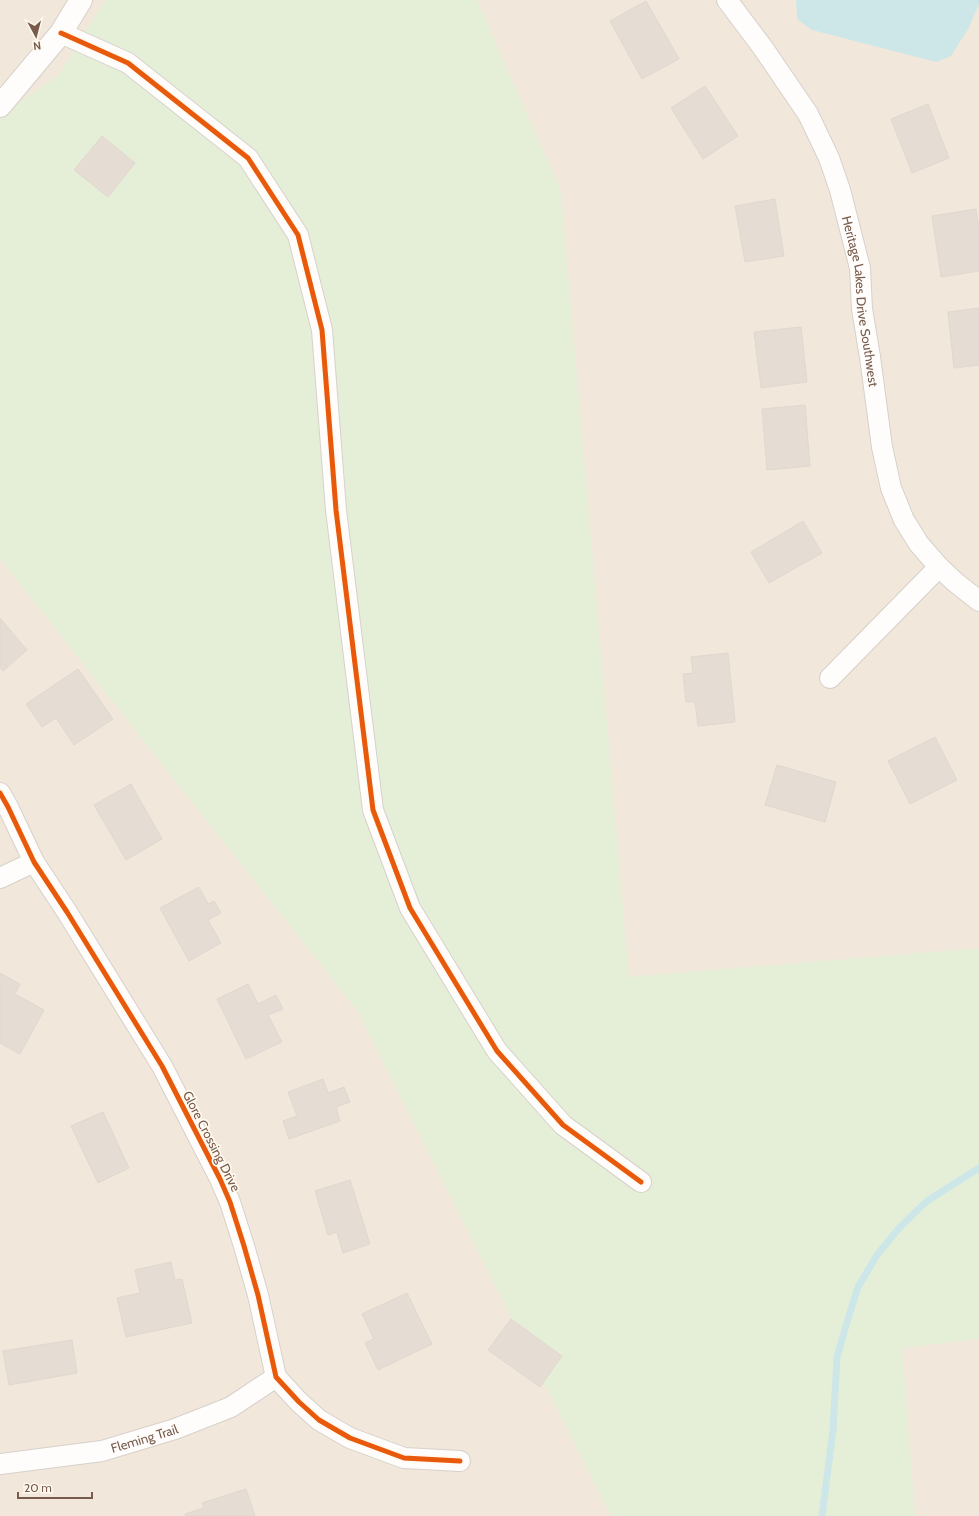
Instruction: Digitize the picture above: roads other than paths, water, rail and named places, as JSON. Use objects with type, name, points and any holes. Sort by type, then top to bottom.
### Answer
[{"type":"street","points":[[0,106],[62,33],[81,0]]},
{"type":"street","name":"Heritage Lakes Drive Southwest","points":[[727,0],[763,48],[808,114],[829,158],[840,190],[860,268],[862,309],[882,447],[891,488],[904,520],[919,544],[939,567],[979,601]]},
{"type":"street","points":[[62,33],[128,63],[248,158],[298,235],[322,330],[336,510],[373,810],[410,908],[497,1051],[563,1125],[642,1182]]},
{"type":"street","points":[[830,678],[939,567]]},
{"type":"street","name":"Glore Crossing Drive","points":[[0,793],[34,862],[67,912],[162,1066],[220,1179],[230,1202],[258,1295],[276,1377]]},
{"type":"street","points":[[0,878],[34,862]]},
{"type":"street","points":[[276,1377],[299,1402],[319,1420],[350,1438],[404,1458],[460,1461]]},
{"type":"street","name":"Fleming Trail","points":[[0,1464],[102,1451],[175,1429],[231,1407],[276,1377]]},
{"type":"water","points":[[796,0],[979,0],[979,4],[968,29],[951,56],[936,62],[812,30],[797,19]]},
{"type":"waterway","points":[[822,1516],[833,1430],[837,1357],[858,1287],[877,1255],[900,1227],[927,1201],[979,1168]]}]
